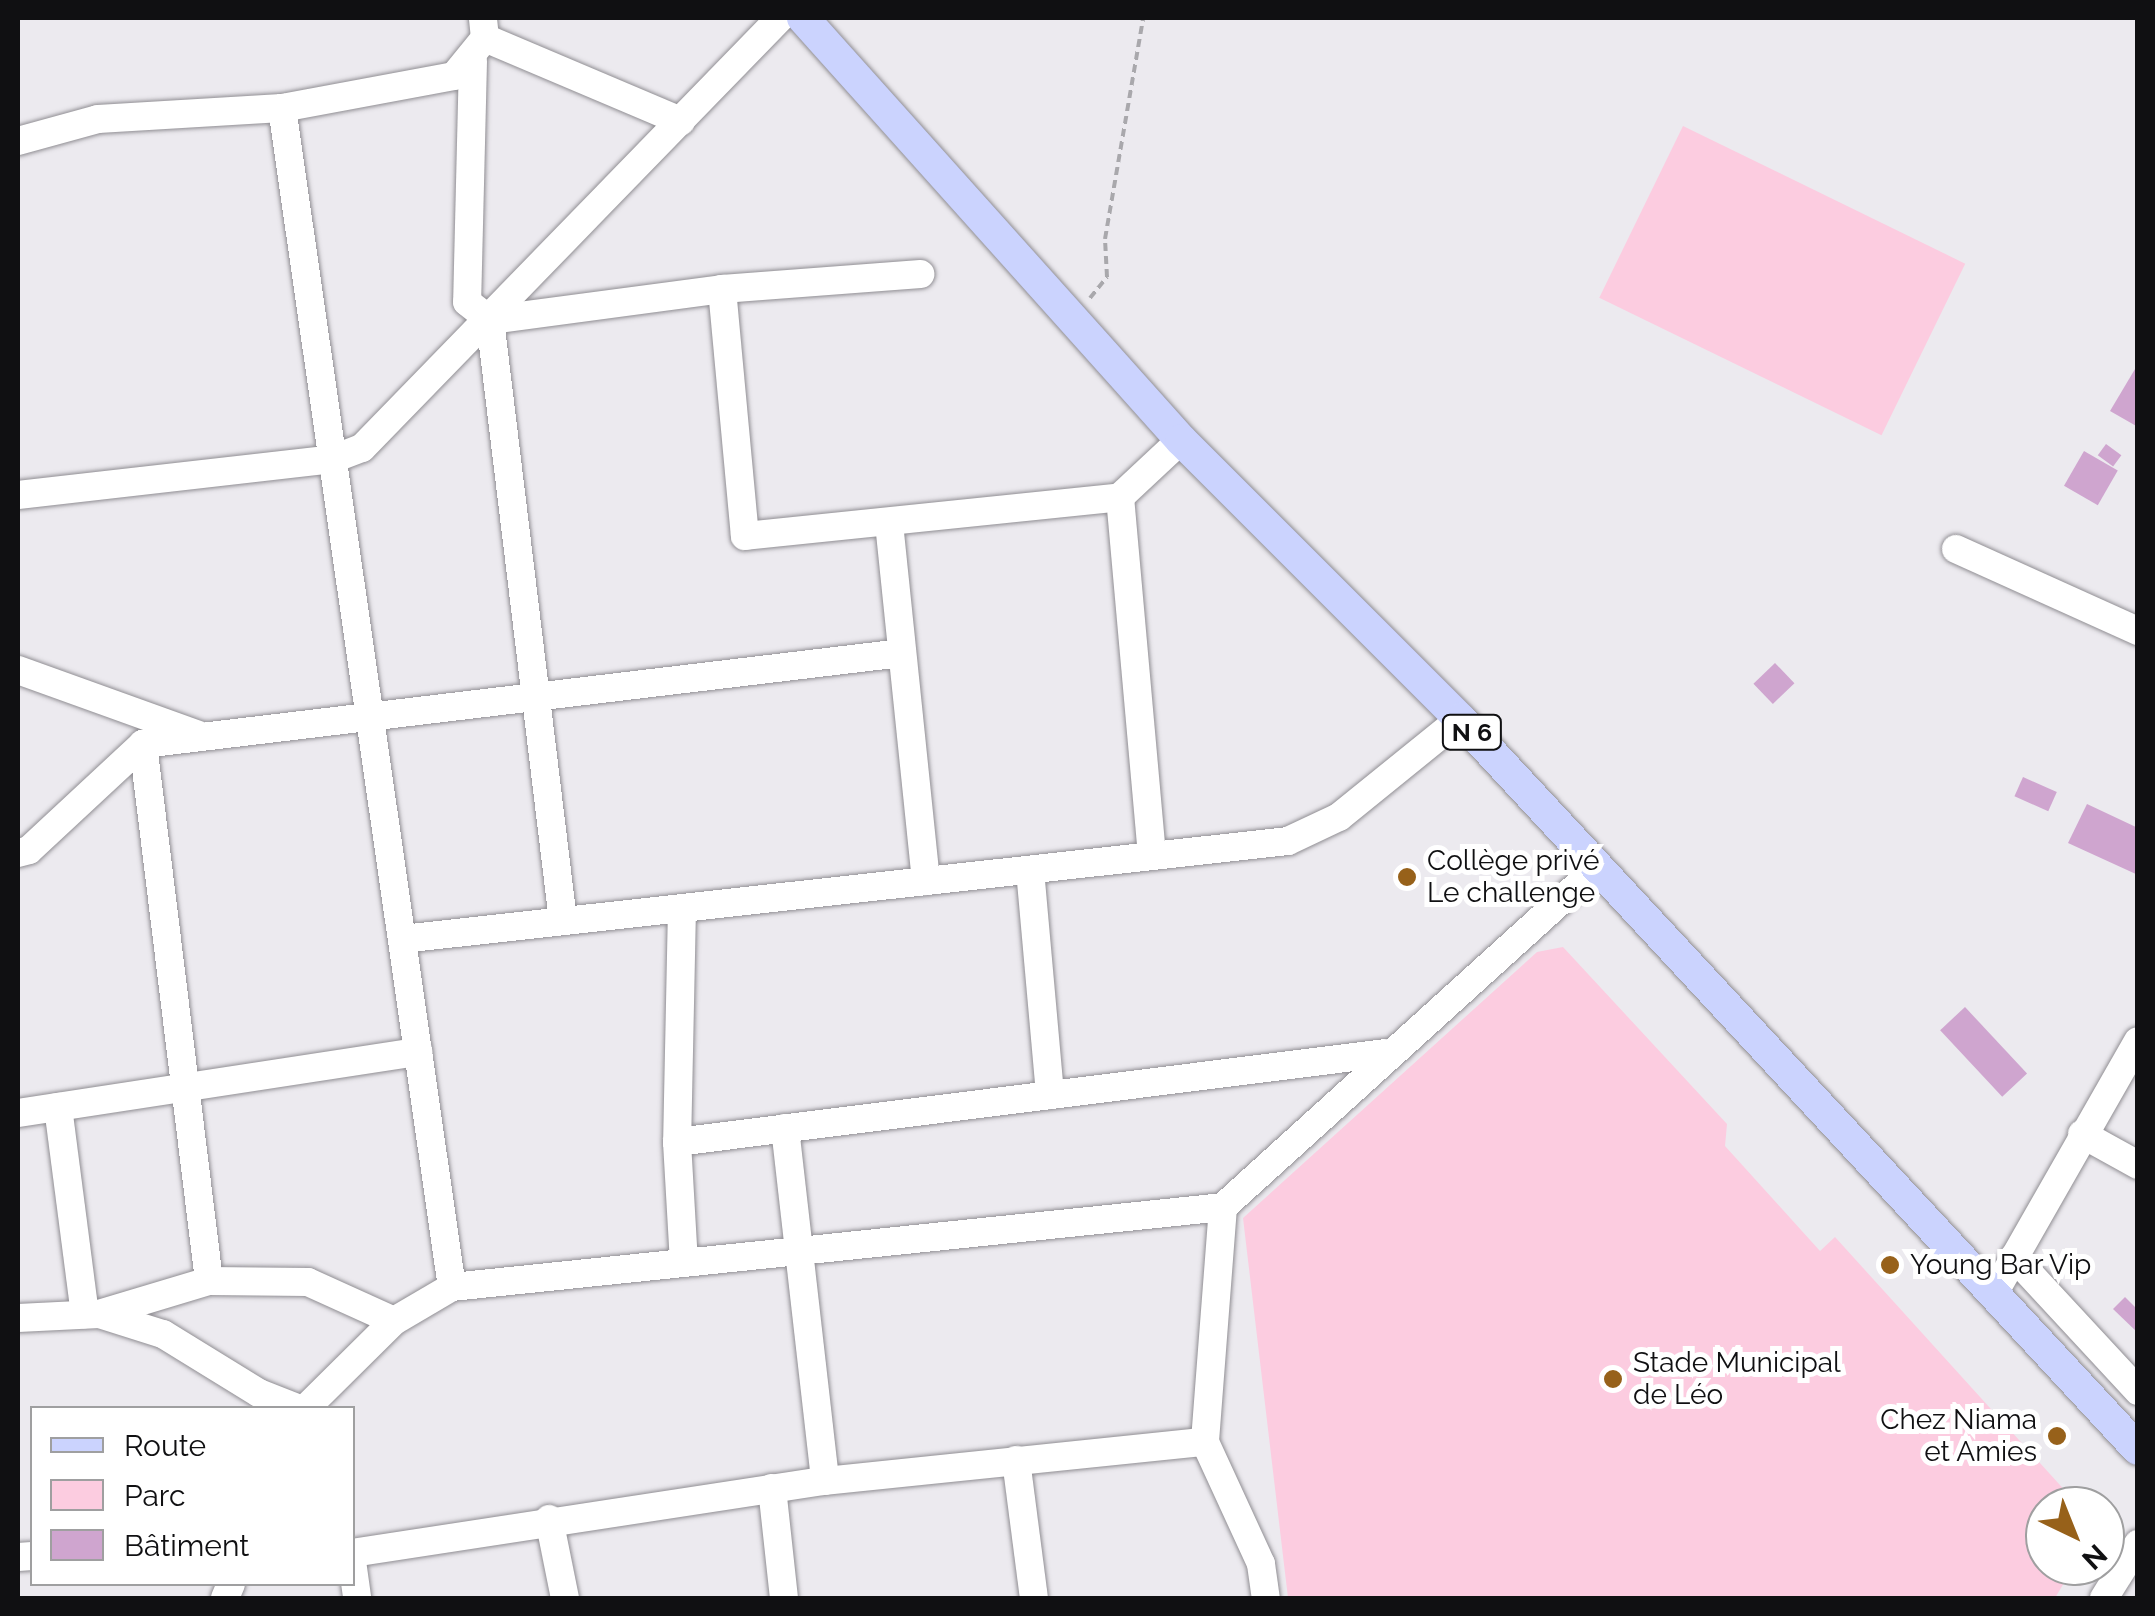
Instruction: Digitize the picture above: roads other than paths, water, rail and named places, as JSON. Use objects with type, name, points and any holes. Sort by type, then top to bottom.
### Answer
[{"type":"main road","name":"N 6","points":[[803,18],[1181,440],[1460,719],[2138,1450]]},
{"type":"street","points":[[18,494],[333,459],[386,430],[780,18]]},
{"type":"street","points":[[480,39],[681,122]]},
{"type":"street","points":[[18,141],[98,119],[282,108],[454,76],[480,39]]},
{"type":"street","points":[[480,39],[467,302],[490,320],[563,921]]},
{"type":"street","points":[[282,108],[452,1287]]},
{"type":"street","points":[[490,320],[722,290],[920,274]]},
{"type":"street","points":[[722,290],[745,536],[1120,497],[1181,440]]},
{"type":"street","points":[[1120,497],[1152,856]]},
{"type":"street","points":[[889,523],[926,881]]},
{"type":"street","points":[[1956,550],[2138,631]]},
{"type":"street","points":[[18,853],[29,850],[143,744],[902,652]]},
{"type":"street","points":[[18,670],[206,737]]},
{"type":"street","points":[[402,939],[1288,841],[1339,817],[1460,719]]},
{"type":"street","points":[[143,744],[189,1087],[209,1281]]},
{"type":"street","points":[[308,1406],[394,1320],[452,1287],[1222,1207],[1385,1054],[1597,868]]},
{"type":"street","points":[[1030,870],[1050,1095]]},
{"type":"street","points":[[682,908],[677,1142],[684,1263]]},
{"type":"street","points":[[1993,1296],[2138,1041]]},
{"type":"street","points":[[18,1113],[418,1052]]},
{"type":"street","points":[[677,1142],[1385,1054]]},
{"type":"street","points":[[58,1107],[92,1314]]},
{"type":"street","points":[[785,1128],[803,1251],[825,1480]]},
{"type":"street","points":[[2082,1134],[2138,1165]]},
{"type":"street","points":[[1222,1207],[1205,1442],[1261,1564],[1266,1598]]},
{"type":"street","points":[[2014,1257],[2138,1390]]},
{"type":"street","points":[[18,1318],[92,1314],[209,1281],[308,1282],[394,1320]]},
{"type":"street","points":[[92,1314],[163,1334],[259,1393],[292,1406]]},
{"type":"street","points":[[332,1406],[354,1358]]},
{"type":"street","points":[[355,1556],[549,1518],[825,1480],[1205,1442]]},
{"type":"street","points":[[1016,1460],[1034,1598]]},
{"type":"street","points":[[772,1488],[784,1598]]},
{"type":"street","points":[[549,1518],[565,1598]]},
{"type":"street","points":[[2104,1598],[2138,1544]]},
{"type":"place","name":"Collège privé Le challenge","points":[[1407,877]]},
{"type":"place","name":"Young Bar Vip","points":[[1890,1265]]},
{"type":"place","name":"Stade Municipal de Léo","points":[[1613,1379]]},
{"type":"place","name":"Chez Niama et Amies","points":[[2057,1436]]}]
